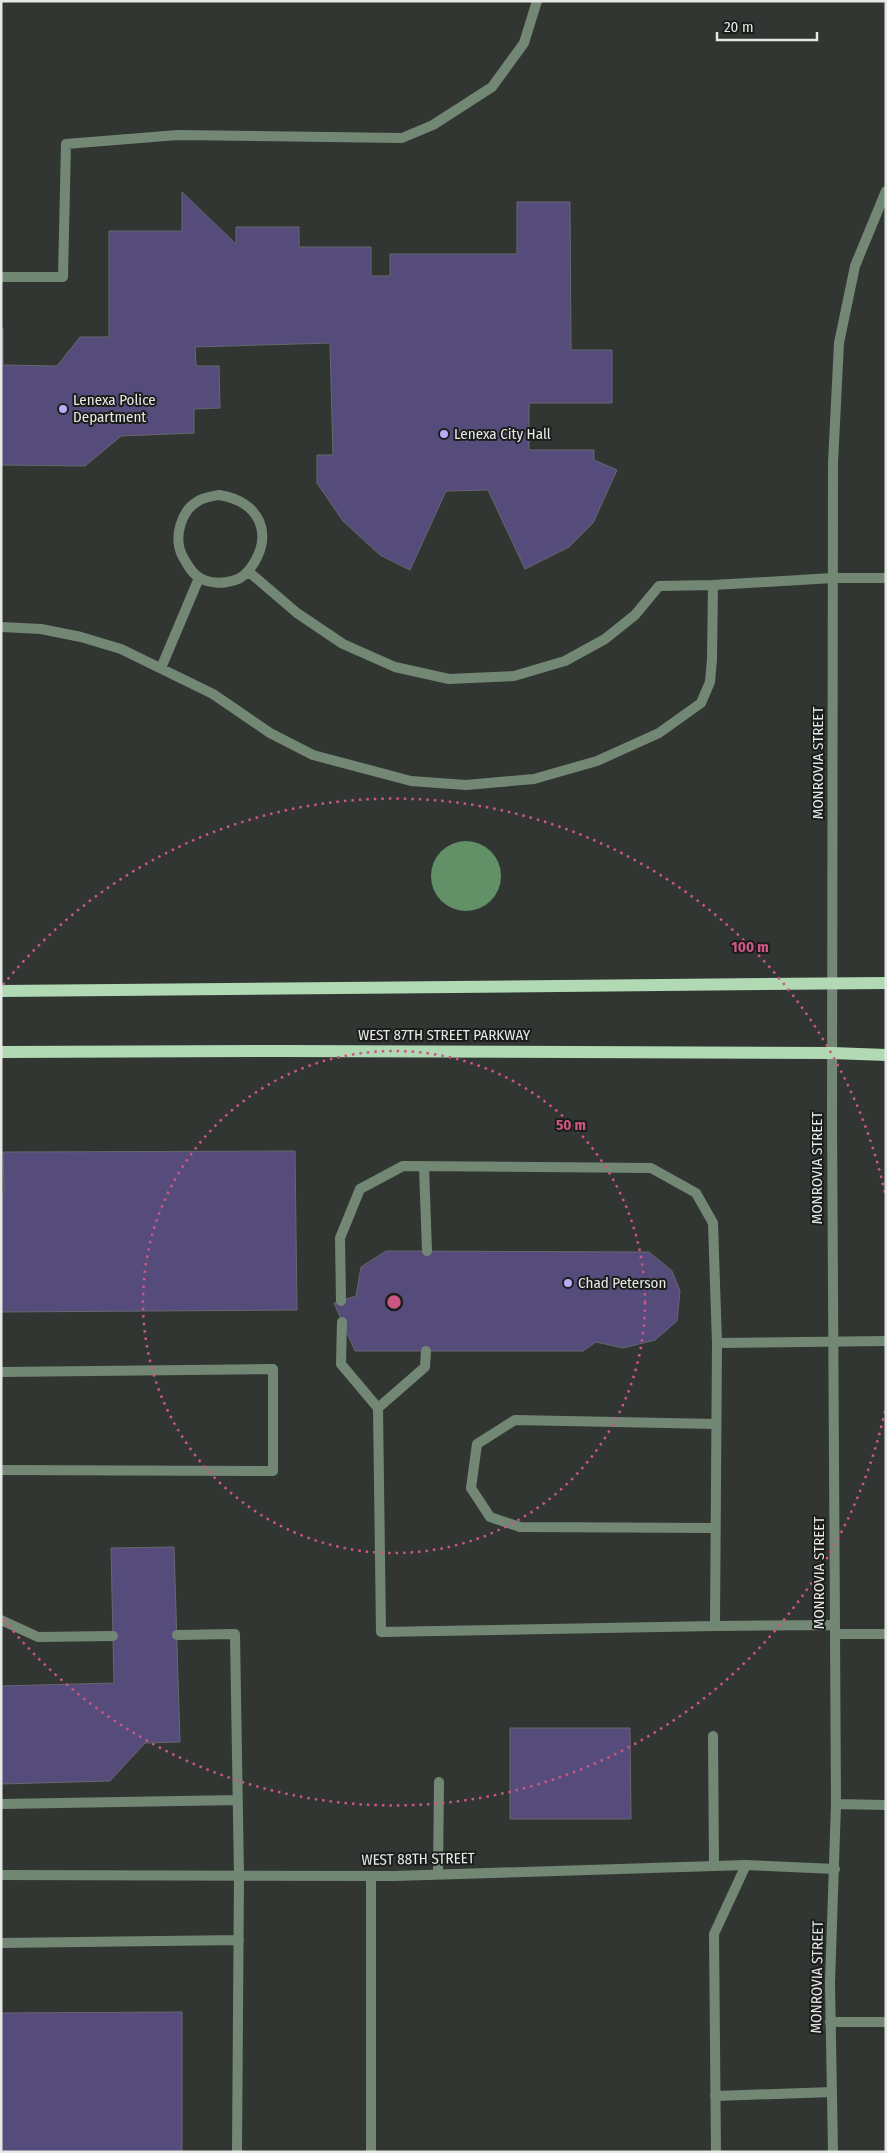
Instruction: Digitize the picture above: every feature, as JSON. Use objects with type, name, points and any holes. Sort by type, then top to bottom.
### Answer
[{"type":"main road","points":[[1,991],[734,986],[886,983]]},
{"type":"main road","name":"WEST 87TH STREET PARKWAY","points":[[1,1052],[280,1051],[832,1053],[886,1055]]},
{"type":"street","points":[[1,277],[64,277],[66,144],[178,135],[402,138],[433,125],[492,87],[524,43],[537,1]]},
{"type":"street","name":"MONROVIA STREET","points":[[833,2152],[830,2022],[836,1804],[832,1053],[833,463],[839,343],[855,266],[886,192]]},
{"type":"street","points":[[219,495],[233,497],[255,512],[261,524],[260,550],[249,572],[233,581],[217,583],[199,578],[190,570],[181,553],[178,534],[185,515],[199,500],[219,495]]},
{"type":"street","points":[[249,572],[297,613],[343,644],[395,667],[449,680],[514,676],[565,661],[606,639],[635,615],[659,586],[833,578],[886,578]]},
{"type":"street","points":[[161,668],[199,578]]},
{"type":"street","points":[[1,627],[41,629],[81,637],[120,649],[213,694],[270,732],[313,755],[411,780],[466,785],[534,779],[597,761],[660,733],[701,703],[710,682],[713,585]]},
{"type":"street","points":[[341,1301],[340,1238],[360,1189],[403,1166],[651,1168],[696,1193],[713,1222],[717,1342],[715,1626]]},
{"type":"street","points":[[424,1167],[427,1251]]},
{"type":"street","points":[[342,1322],[341,1364],[378,1408],[381,1632],[715,1626],[835,1629],[886,1634]]},
{"type":"street","points":[[717,1342],[886,1341]]},
{"type":"street","points":[[378,1408],[425,1366],[426,1351]]},
{"type":"street","points":[[1,1372],[273,1369],[273,1471],[1,1470]]},
{"type":"street","points":[[715,1528],[520,1527],[490,1517],[471,1488],[476,1444],[515,1420],[716,1424]]},
{"type":"street","points":[[1,1620],[38,1637],[113,1636]]},
{"type":"street","points":[[177,1635],[235,1634],[240,1876],[237,2152]]},
{"type":"street","points":[[713,1736],[714,1866]]},
{"type":"street","points":[[438,1874],[439,1782]]},
{"type":"street","points":[[1,1804],[238,1800]]},
{"type":"street","points":[[836,1804],[886,1805]]},
{"type":"street","points":[[716,2152],[714,1934],[746,1865]]},
{"type":"street","name":"WEST 88TH STREET","points":[[1,1875],[371,1876],[746,1865],[835,1869]]},
{"type":"street","points":[[371,1876],[371,2152]]},
{"type":"street","points":[[1,1943],[239,1940]]},
{"type":"street","points":[[830,2022],[886,2022]]},
{"type":"street","points":[[715,2096],[832,2092]]},
{"type":"shaded area","points":[[466,841],[479,844],[491,851],[498,863],[501,876],[498,889],[491,901],[479,908],[466,911],[453,908],[441,901],[434,889],[431,876],[434,863],[441,851],[453,844]]},
{"type":"building","points":[[182,192],[236,244],[236,227],[299,227],[299,247],[371,247],[371,276],[390,276],[390,254],[517,254],[517,202],[570,202],[571,350],[612,350],[612,403],[529,403],[529,450],[594,450],[594,460],[617,470],[593,523],[569,547],[525,569],[488,490],[446,491],[410,570],[380,555],[343,521],[317,483],[317,455],[333,455],[330,343],[195,347],[196,366],[219,366],[220,408],[194,409],[194,433],[121,436],[85,466],[1,465],[1,328],[3,328],[3,365],[57,366],[80,337],[109,337],[109,231],[182,231]]},
{"type":"building","points":[[295,1151],[297,1310],[1,1312],[1,1194],[4,1194],[3,1152]]},
{"type":"building","points":[[386,1251],[649,1252],[672,1271],[680,1291],[677,1321],[655,1340],[623,1348],[596,1342],[583,1351],[355,1351],[334,1303],[356,1296],[361,1267]]},
{"type":"building","points":[[174,1547],[180,1742],[145,1743],[110,1781],[1,1784],[1,1686],[114,1683],[111,1548]]},
{"type":"building","points":[[510,1728],[630,1728],[631,1819],[510,1819]]},
{"type":"building","points":[[182,2012],[182,2152],[1,2152],[1,2013]]},
{"type":"place","name":"Lenexa Police Department","points":[[63,409]]},
{"type":"place","name":"Lenexa City Hall","points":[[444,434]]},
{"type":"place","name":"Chad Peterson","points":[[568,1283]]}]
